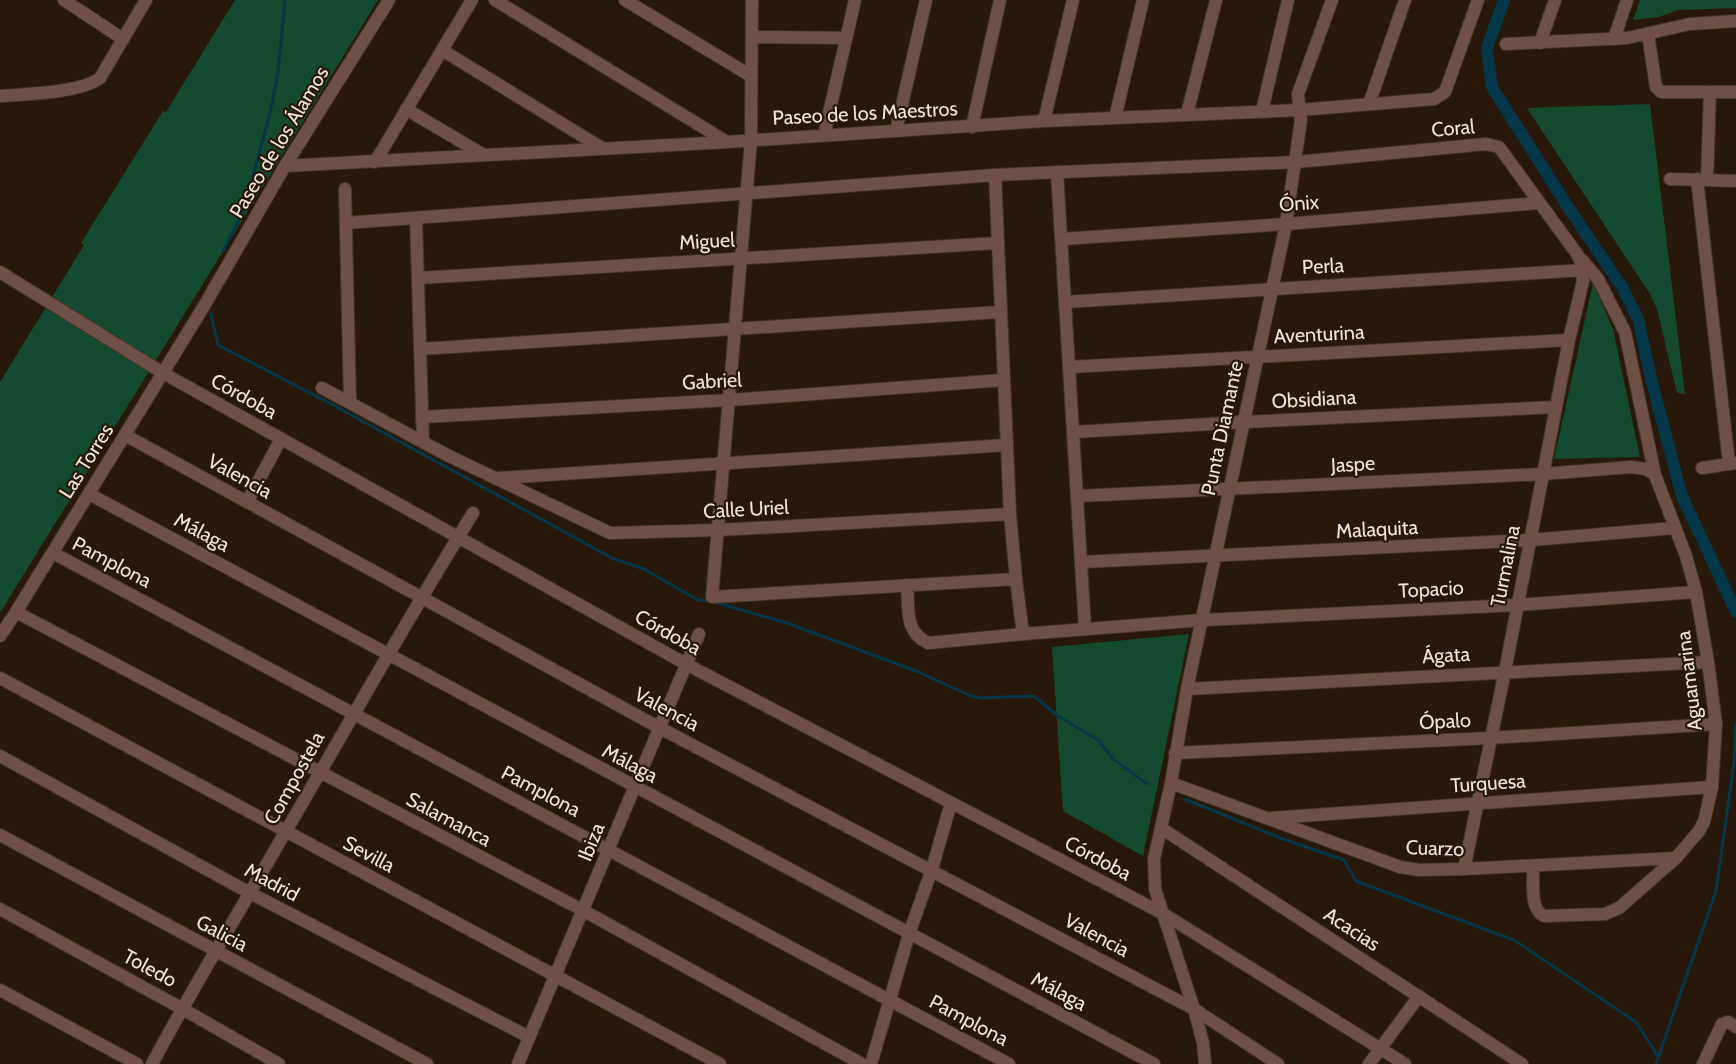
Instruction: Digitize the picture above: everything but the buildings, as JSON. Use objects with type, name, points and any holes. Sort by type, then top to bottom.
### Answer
[{"type":"street","points":[[64,0],[123,39]]},
{"type":"street","points":[[0,96],[76,88],[94,83],[100,78],[146,0]]},
{"type":"street","name":"Paseo de los Álamos","points":[[204,306],[285,166],[389,0]]},
{"type":"street","points":[[375,162],[472,0]]},
{"type":"street","points":[[495,0],[727,142]]},
{"type":"street","points":[[626,0],[751,76]]},
{"type":"street","points":[[752,0],[751,140],[712,597],[1016,579]]},
{"type":"street","points":[[824,135],[855,0]]},
{"type":"street","points":[[896,131],[926,0]]},
{"type":"street","points":[[972,127],[1000,0]]},
{"type":"street","points":[[1044,121],[1073,0]]},
{"type":"street","points":[[1115,118],[1143,0]]},
{"type":"street","points":[[1187,114],[1216,0]]},
{"type":"street","points":[[1262,111],[1288,0]]},
{"type":"street","name":"Punta Diamante","points":[[1205,1064],[1203,1043],[1194,1009],[1155,889],[1153,868],[1228,489],[1286,224],[1301,120],[1298,94],[1332,0]]},
{"type":"street","points":[[1369,104],[1405,0]]},
{"type":"street","name":"Paseo de los Maestros","points":[[285,166],[727,142],[1044,121],[1299,110],[1434,99],[1445,92],[1478,0]]},
{"type":"street","points":[[1540,43],[1555,0]]},
{"type":"street","points":[[1614,39],[1628,0]]},
{"type":"street","points":[[1506,44],[1614,39],[1690,24],[1736,21]]},
{"type":"street","points":[[1648,34],[1656,87],[1661,92],[1736,92]]},
{"type":"street","points":[[752,37],[846,38]]},
{"type":"street","points":[[442,50],[602,148]]},
{"type":"street","points":[[1702,468],[1733,464],[1702,179],[1710,92]]},
{"type":"street","points":[[406,109],[482,154]]},
{"type":"street","name":"Coral","points":[[1296,162],[1492,145],[1499,147],[1577,255],[1583,270]]},
{"type":"street","points":[[346,223],[995,175],[1296,162]]},
{"type":"street","points":[[1057,172],[1085,628]]},
{"type":"street","points":[[995,175],[1010,514],[1023,634]]},
{"type":"street","points":[[1670,179],[1736,181]]},
{"type":"street","points":[[345,189],[350,402]]},
{"type":"street","name":"Ónix","points":[[1062,239],[1286,224],[1538,203]]},
{"type":"street","points":[[416,218],[423,442]]},
{"type":"street","name":"Miguel","points":[[419,278],[997,243]]},
{"type":"street","name":"Aguamarina","points":[[1533,866],[1535,907],[1540,914],[1605,914],[1612,911],[1676,858],[1699,831],[1704,822],[1712,787],[1716,724],[1696,592],[1686,556],[1655,475],[1625,332],[1598,279],[1577,255]]},
{"type":"street","name":"Perla","points":[[1065,302],[1583,270]]},
{"type":"street","name":"Turmalina","points":[[1464,869],[1569,340],[1583,281],[1583,270]]},
{"type":"street","name":"Córdoba","points":[[0,272],[163,373],[686,664],[1162,913],[1405,1064]]},
{"type":"street","name":"Las Torres","points":[[0,636],[204,306]]},
{"type":"street","points":[[420,349],[1000,312]]},
{"type":"street","name":"Aventurina","points":[[1070,367],[1569,340]]},
{"type":"street","name":"Gabriel","points":[[422,417],[730,400],[1004,380]]},
{"type":"street","name":"Calle Uriel","points":[[322,388],[423,442],[610,533],[719,530],[1010,514]]},
{"type":"street","name":"Obsidiana","points":[[1074,432],[1556,408]]},
{"type":"street","name":"Valencia","points":[[125,435],[658,726],[1194,1009],[1278,1064]]},
{"type":"street","points":[[248,502],[281,439]]},
{"type":"street","points":[[496,478],[1007,446]]},
{"type":"street","name":"Jaspe","points":[[1078,496],[1543,474],[1631,467],[1646,469],[1655,475]]},
{"type":"street","name":"Málaga","points":[[89,494],[1154,1064]]},
{"type":"street","name":"Compostela","points":[[152,1064],[181,1008],[286,832],[387,654],[473,513]]},
{"type":"street","name":"Malaquita","points":[[1082,562],[1531,540],[1674,528]]},
{"type":"street","name":"Pamplona","points":[[53,553],[1010,1064]]},
{"type":"street","name":"Topacio","points":[[907,585],[910,628],[916,638],[928,643],[1085,628],[1203,620],[1517,605],[1696,592]]},
{"type":"street","name":"Salamanca","points":[[16,612],[584,911],[862,1064]]},
{"type":"street","name":"Ibiza","points":[[518,1064],[610,849],[658,726],[699,634]]},
{"type":"street","name":"Ágata","points":[[1187,689],[1708,662]]},
{"type":"street","name":"Sevilla","points":[[0,678],[720,1064]]},
{"type":"street","name":"Ópalo","points":[[1175,753],[1491,738],[1716,724]]},
{"type":"street","name":"Madrid","points":[[0,756],[250,893],[529,1037]]},
{"type":"street","name":"Cuarzo","points":[[1171,783],[1400,867],[1419,870],[1676,858]]},
{"type":"street","name":"Turquesa","points":[[1268,819],[1712,787]]},
{"type":"street","points":[[871,1064],[951,803]]},
{"type":"street","name":"Acacias","points":[[1161,828],[1522,1064]]},
{"type":"street","name":"Galicia","points":[[0,835],[427,1064]]},
{"type":"street","name":"Toledo","points":[[0,909],[279,1064]]},
{"type":"street","points":[[0,990],[137,1064]]},
{"type":"street","points":[[1369,1064],[1419,996]]},
{"type":"street","points":[[1703,1064],[1730,1025]]},
{"type":"green space","points":[[235,0],[378,0],[0,613],[0,382],[84,245],[81,243]]},
{"type":"green space","points":[[1640,0],[1736,0],[1736,8],[1678,10],[1659,17],[1633,20]]},
{"type":"green space","points":[[1650,104],[1685,394],[1677,393],[1657,309],[1650,294],[1527,108]]},
{"type":"green space","points":[[1593,283],[1613,329],[1640,457],[1554,459]]},
{"type":"green space","points":[[1189,634],[1143,856],[1063,811],[1052,647]]},
{"type":"waterway","points":[[223,251],[244,210],[270,113],[278,73],[285,0]]},
{"type":"waterway","points":[[1504,0],[1487,48],[1492,87],[1622,287],[1638,319],[1653,387],[1682,496],[1736,612]]},
{"type":"waterway","points":[[211,314],[218,345],[335,406],[612,558],[644,569],[698,600],[711,601],[787,623],[916,671],[971,696],[981,698],[1034,696],[1058,716],[1098,740],[1113,759],[1147,784]]},
{"type":"waterway","points":[[1656,1064],[1716,891],[1734,763],[1736,724]]},
{"type":"waterway","points":[[1185,799],[1283,839],[1344,860],[1356,881],[1514,940],[1636,1022],[1658,1056]]}]
